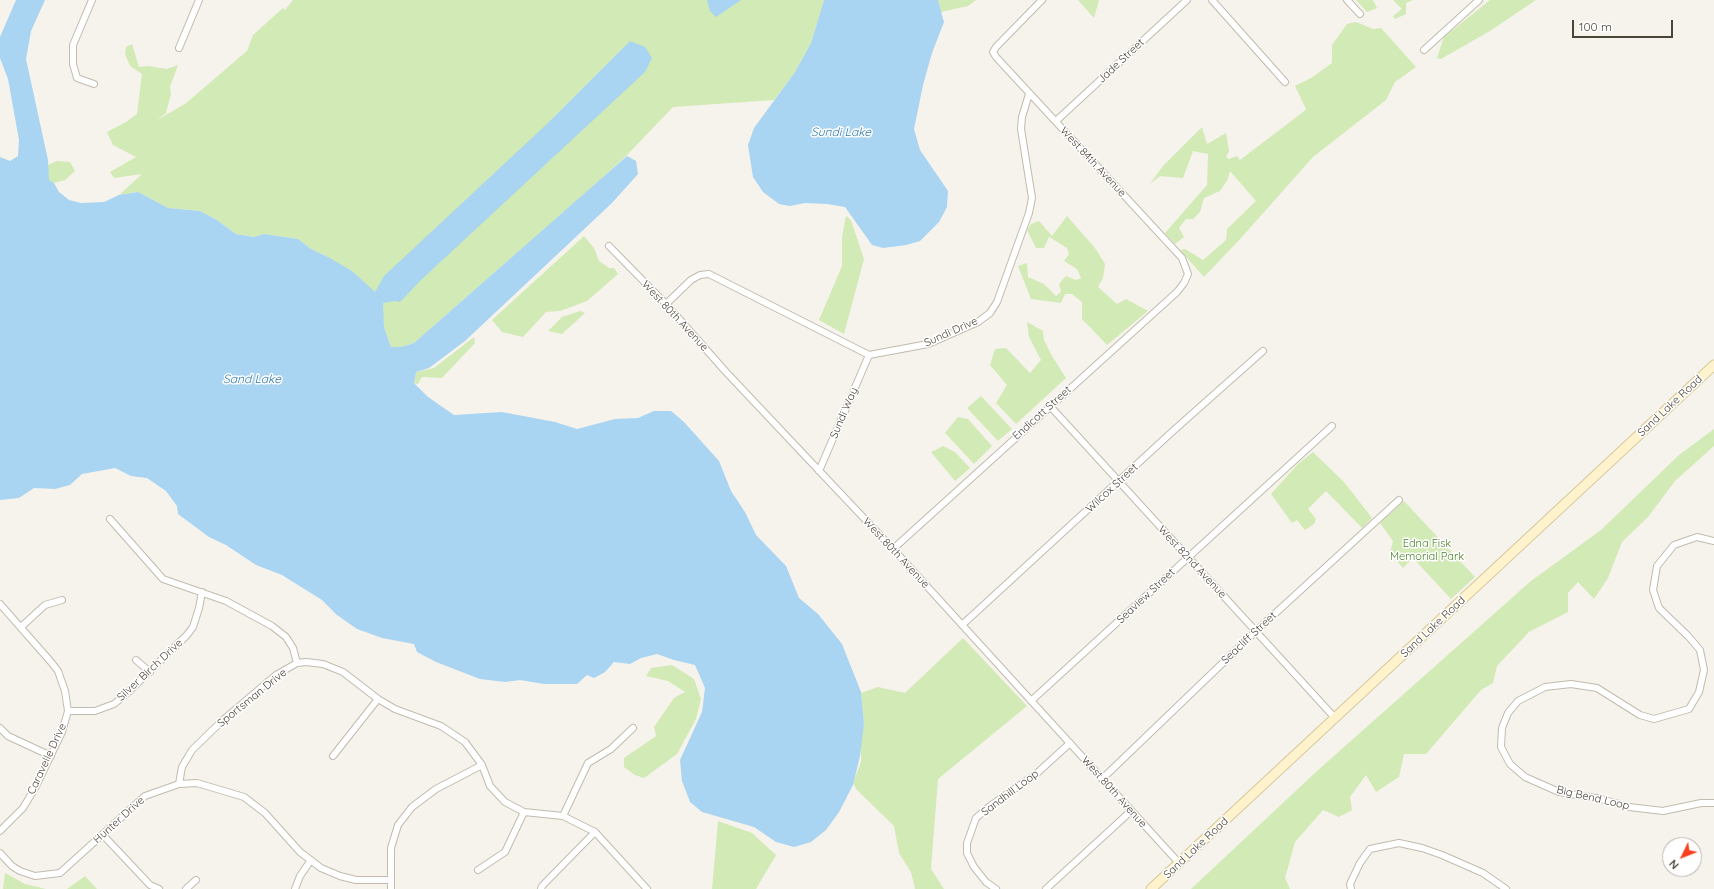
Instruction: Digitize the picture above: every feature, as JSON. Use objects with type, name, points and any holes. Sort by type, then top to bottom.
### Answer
[{"type":"main road","name":"Sand Lake Road","points":[[1151,889],[1714,365]]},
{"type":"street","points":[[92,0],[73,45],[73,64],[77,78],[94,84]]},
{"type":"street","points":[[179,48],[199,0]]},
{"type":"street","name":"West 84th Avenue","points":[[1042,0],[996,47],[993,52],[1029,94],[1056,121],[1182,258],[1188,274]]},
{"type":"street","name":"Jade Street","points":[[1056,121],[1187,0]]},
{"type":"street","points":[[1212,0],[1285,82]]},
{"type":"street","points":[[1347,0],[1360,14]]},
{"type":"street","points":[[1424,50],[1479,0]]},
{"type":"street","name":"Sundi Drive","points":[[868,355],[928,344],[978,322],[990,313],[997,302],[1029,213],[1032,198],[1021,129],[1022,117],[1029,94]]},
{"type":"street","name":"West 80th Avenue","points":[[609,246],[666,304],[726,372],[893,549],[1179,863]]},
{"type":"street","points":[[666,304],[691,280],[700,274],[709,274],[868,355]]},
{"type":"street","name":"Endicott Street","points":[[893,549],[1177,292],[1184,283],[1188,274]]},
{"type":"street","name":"Wilcox Street","points":[[962,625],[1264,351]]},
{"type":"street","name":"Sundi Way","points":[[819,471],[868,355]]},
{"type":"street","name":"West 82nd Avenue","points":[[1050,406],[1335,718]]},
{"type":"street","name":"Seaview Street","points":[[1031,701],[1332,426]]},
{"type":"street","name":"Seacliff Street","points":[[1102,779],[1256,631],[1399,500]]},
{"type":"street","points":[[110,519],[163,579],[226,601],[272,626],[286,637],[293,648],[297,663]]},
{"type":"street","name":"Big Bend Loop","points":[[1714,541],[1696,537],[1674,545],[1657,566],[1653,590],[1659,608],[1700,650],[1704,670],[1699,692],[1689,709],[1654,719],[1640,716],[1597,688],[1571,684],[1545,687],[1518,701],[1508,713],[1502,728],[1501,748],[1510,764],[1525,777],[1559,792],[1601,798],[1629,807],[1663,810],[1701,803],[1714,803]]},
{"type":"street","name":"Silver Birch Drive","points":[[68,711],[95,712],[106,708],[122,697],[150,672],[187,635],[193,627],[202,592]]},
{"type":"street","points":[[20,627],[45,605],[62,600]]},
{"type":"street","name":"Caravelle Drive","points":[[0,604],[58,671],[65,691],[68,711],[62,732],[51,756],[23,808],[0,831]]},
{"type":"street","points":[[136,660],[150,672]]},
{"type":"street","name":"Sportsman Drive","points":[[178,784],[182,767],[192,750],[223,720],[276,675],[297,663],[306,662],[332,667],[343,672],[378,699],[395,709],[441,726],[465,742],[482,765],[490,786],[505,802],[524,812],[563,816]]},
{"type":"street","points":[[333,756],[378,699]]},
{"type":"street","points":[[0,728],[8,736],[51,756]]},
{"type":"street","points":[[633,728],[611,750],[588,763],[563,816],[595,832],[647,889]]},
{"type":"street","name":"Sandhill Loop","points":[[996,889],[986,882],[974,867],[967,853],[967,843],[976,818],[990,806],[1036,774],[1070,743]]},
{"type":"street","points":[[391,889],[391,848],[398,825],[412,807],[436,789],[482,765]]},
{"type":"street","name":"Hunter Drive","points":[[0,853],[12,866],[20,871],[35,876],[60,873],[145,796],[178,784],[197,783],[244,797],[265,814],[300,852],[321,868],[340,876],[356,880],[390,880]]},
{"type":"street","points":[[1046,889],[1131,811]]},
{"type":"street","points":[[478,870],[505,852],[524,812]]},
{"type":"street","points":[[541,889],[542,886],[595,832]]},
{"type":"street","points":[[103,835],[150,885],[160,889]]},
{"type":"street","points":[[1351,889],[1350,884],[1360,862],[1370,849],[1399,843],[1422,848],[1442,855],[1483,873],[1506,889]]},
{"type":"street","points":[[295,889],[300,876],[311,860]]},
{"type":"street","points":[[186,889],[196,880]]},
{"type":"green space","points":[[293,0],[824,0],[811,43],[795,72],[774,100],[673,107],[627,155],[600,180],[414,343],[401,347],[391,347],[384,327],[382,303],[328,257],[311,249],[298,239],[264,234],[254,237],[236,234],[217,220],[200,211],[168,208],[138,192],[119,195],[142,174],[114,178],[110,172],[136,157],[113,145],[107,132],[126,122],[137,114],[142,74],[130,66],[125,54],[126,47],[132,44],[139,67],[148,66],[167,69],[178,65],[170,87],[171,94],[166,113],[157,120],[185,104],[247,51],[253,35],[283,8],[285,10]]},
{"type":"green space","points":[[938,0],[976,0],[968,6],[941,12]]},
{"type":"green space","points":[[1078,0],[1099,0],[1094,18]]},
{"type":"green space","points":[[1356,0],[1373,0],[1377,8],[1367,12]]},
{"type":"green space","points":[[1393,0],[1413,0],[1406,3],[1406,14],[1395,19],[1393,16],[1402,9]]},
{"type":"green space","points":[[1490,0],[1536,0],[1490,31],[1441,59],[1437,58],[1444,37]]},
{"type":"green space","points":[[1356,22],[1373,29],[1381,28],[1416,67],[1395,82],[1386,100],[1313,157],[1204,277],[1180,250],[1185,249],[1203,260],[1226,240],[1227,229],[1256,201],[1230,171],[1228,179],[1220,191],[1204,198],[1200,212],[1193,219],[1186,219],[1179,228],[1184,237],[1175,244],[1165,233],[1207,185],[1208,154],[1193,151],[1183,178],[1160,176],[1150,184],[1163,166],[1202,127],[1207,144],[1226,133],[1229,151],[1226,157],[1229,159],[1237,156],[1240,160],[1303,112],[1306,109],[1295,86],[1311,78],[1332,63],[1332,45],[1347,24]]},
{"type":"green space","points":[[57,161],[70,162],[75,171],[65,180],[54,183],[49,180],[47,167],[48,165]]},
{"type":"green space","points":[[846,216],[851,220],[864,259],[844,334],[819,320],[842,266],[842,237]]},
{"type":"green space","points":[[1067,216],[1095,248],[1105,264],[1103,278],[1098,287],[1117,304],[1126,299],[1148,311],[1107,345],[1082,319],[1082,302],[1072,294],[1065,294],[1061,303],[1031,299],[1018,266],[1027,263],[1028,277],[1044,284],[1056,296],[1061,292],[1059,284],[1066,276],[1076,280],[1081,278],[1077,269],[1064,261],[1069,254],[1067,248],[1049,237],[1044,248],[1036,248],[1027,230],[1031,224],[1039,221],[1052,236]]},
{"type":"green space","points":[[584,236],[594,248],[599,261],[609,268],[614,268],[618,274],[587,301],[560,311],[546,312],[523,337],[502,332],[492,320]]},
{"type":"green space","points":[[580,311],[585,313],[562,334],[548,331],[562,317]]},
{"type":"green space","points":[[1027,322],[1043,331],[1044,340],[1066,378],[1016,424],[996,403],[1007,385],[990,365],[995,349],[1006,348],[1030,373],[1041,360],[1029,337]]},
{"type":"green space","points":[[474,337],[475,343],[442,378],[422,377],[418,384],[414,383],[416,372],[434,368]]},
{"type":"green space","points":[[981,396],[1012,429],[998,441],[967,408]]},
{"type":"green space","points":[[958,417],[968,419],[992,446],[974,464],[945,433]]},
{"type":"green space","points":[[1714,429],[1714,446],[1675,481],[1648,517],[1622,542],[1608,578],[1594,599],[1578,582],[1568,593],[1568,612],[1529,632],[1497,666],[1493,683],[1481,690],[1426,754],[1404,754],[1399,777],[1376,792],[1366,775],[1350,797],[1352,810],[1339,817],[1323,810],[1295,842],[1285,878],[1290,889],[1191,889],[1317,771],[1531,581],[1601,530],[1679,455]]},
{"type":"green space","points":[[943,446],[955,452],[970,468],[955,481],[931,452]]},
{"type":"green space","points":[[1313,452],[1344,482],[1372,518],[1362,528],[1326,491],[1308,509],[1316,519],[1314,524],[1305,530],[1297,520],[1292,523],[1271,494],[1298,464]]},
{"type":"green space","name":"Edna Fisk Memorial Park","points":[[1404,501],[1475,577],[1451,599],[1413,558],[1403,568],[1390,553],[1393,541],[1380,523]]},
{"type":"green space","points":[[963,638],[1027,706],[938,779],[931,869],[944,889],[915,889],[911,872],[899,853],[894,826],[857,790],[853,783],[861,762],[861,740],[864,723],[861,693],[878,687],[905,693]]},
{"type":"green space","points":[[672,665],[694,679],[701,699],[696,719],[677,754],[644,778],[635,775],[624,767],[624,758],[656,736],[654,727],[674,698],[685,692],[668,681],[646,676],[651,668]]},
{"type":"green space","points":[[718,821],[752,833],[776,855],[756,889],[712,889]]},
{"type":"green space","points":[[5,873],[25,884],[46,889],[3,889]]},
{"type":"green space","points":[[85,876],[97,889],[67,889]]},
{"type":"water","name":"Sand Lake","points":[[16,0],[45,0],[31,31],[26,59],[48,160],[49,180],[54,183],[59,192],[69,200],[81,203],[104,202],[119,195],[138,192],[168,208],[200,211],[217,220],[236,234],[254,237],[264,234],[298,239],[311,249],[352,271],[375,292],[384,276],[548,123],[630,41],[645,47],[652,58],[645,72],[421,280],[400,302],[395,301],[383,303],[384,327],[391,347],[401,347],[414,343],[627,156],[636,161],[638,174],[612,203],[465,341],[429,368],[416,372],[414,383],[428,397],[454,415],[502,412],[555,422],[577,429],[615,419],[638,418],[654,411],[671,411],[684,422],[719,461],[731,491],[745,512],[756,535],[786,566],[799,598],[818,614],[842,644],[861,692],[864,723],[860,756],[853,785],[839,812],[826,830],[811,842],[794,847],[776,842],[754,827],[702,812],[690,802],[682,781],[680,760],[702,712],[705,688],[695,665],[657,654],[641,658],[630,664],[614,662],[605,672],[594,678],[587,675],[577,684],[544,684],[520,680],[505,682],[480,679],[436,662],[417,652],[414,644],[382,638],[357,629],[337,615],[322,600],[282,575],[256,565],[226,545],[209,537],[178,514],[177,506],[166,491],[147,478],[131,476],[115,468],[82,474],[70,485],[55,489],[34,488],[19,498],[0,500],[0,157],[10,161],[18,156],[19,140],[8,79],[0,58],[0,37]]},
{"type":"water","points":[[707,0],[741,0],[716,17],[710,11]]},
{"type":"water","name":"Sundi Lake","points":[[824,0],[938,0],[944,22],[932,53],[923,85],[914,129],[920,150],[948,191],[947,207],[939,222],[920,241],[906,245],[883,248],[872,245],[845,207],[805,203],[790,206],[779,204],[763,192],[753,177],[748,145],[754,128],[795,72],[811,43]]}]
